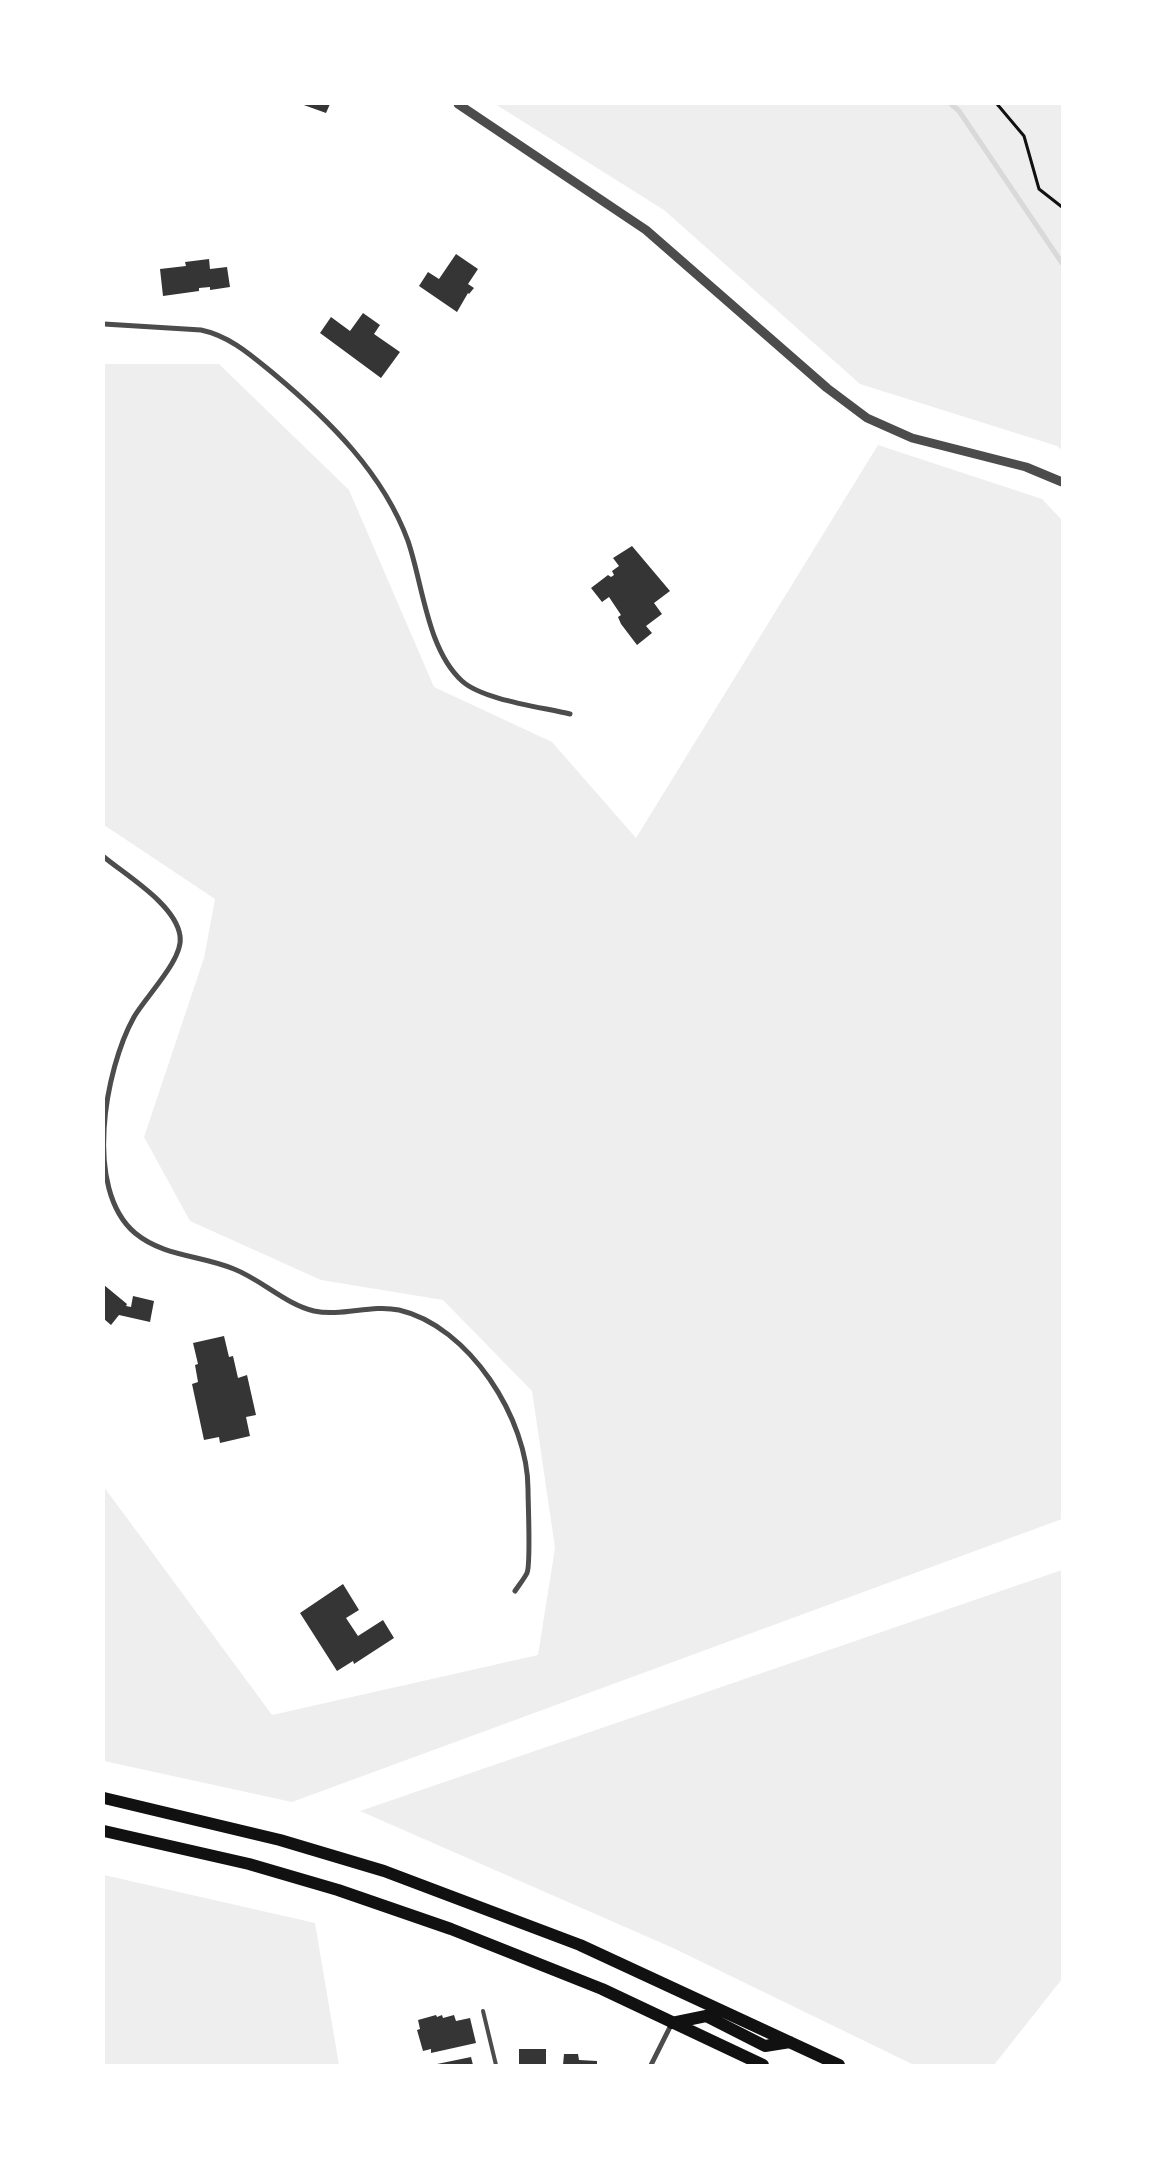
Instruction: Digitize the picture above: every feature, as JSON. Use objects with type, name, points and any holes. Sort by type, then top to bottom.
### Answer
[{"type":"main road","points":[[104,1798],[280,1840],[384,1871],[580,1945],[840,2065]]},
{"type":"main road","points":[[104,1831],[249,1864],[338,1890],[451,1929],[602,1989],[762,2065]]},
{"type":"main road","points":[[672,2023],[706,2016],[765,2046],[790,2042]]},
{"type":"street","points":[[458,104],[646,230],[822,384],[867,418],[912,438],[1026,467],[1062,482]]},
{"type":"street","points":[[104,324],[200,330],[213,333],[241,348],[286,384],[348,443],[388,499],[407,540],[436,642],[445,660],[455,673],[467,685],[485,694],[570,714]]},
{"type":"street","points":[[104,858],[166,909],[176,922],[181,940],[176,957],[139,1009],[127,1030],[112,1078],[104,1131],[104,1164],[110,1192],[122,1218],[136,1233],[154,1245],[234,1269],[307,1309],[326,1312],[377,1308],[397,1310],[430,1324],[462,1347],[483,1370],[496,1390],[517,1432],[525,1458],[528,1478],[528,1571],[515,1591]]},
{"type":"street","points":[[651,2065],[672,2023]]},
{"type":"lane","points":[[483,2011],[496,2065]]},
{"type":"path","points":[[997,104],[1024,136],[1040,189],[1062,207]]},
{"type":"shaded area","points":[[495,104],[1062,104],[1062,450],[1057,446],[860,384],[664,210]]},
{"type":"shaded area","points":[[104,364],[219,364],[349,490],[434,687],[552,742],[636,838],[878,445],[1042,499],[1062,520],[1062,1519],[292,1802],[104,1761],[104,1487],[272,1715],[538,1655],[555,1548],[532,1391],[443,1300],[321,1280],[190,1221],[144,1137],[204,958],[215,899],[104,825]]},
{"type":"shaded area","points":[[1062,1570],[1062,1979],[994,2065],[914,2065],[673,1948],[360,1811]]},
{"type":"shaded area","points":[[104,1875],[315,1923],[339,2065],[104,2065]]},
{"type":"building","points":[[301,104],[330,104],[326,113]]},
{"type":"building","points":[[456,254],[478,269],[468,284],[474,288],[468,293],[457,312],[419,286],[428,272],[439,279]]},
{"type":"building","points":[[209,259],[210,269],[227,267],[230,287],[210,290],[210,287],[199,288],[199,291],[163,296],[160,269],[186,266],[185,262]]},
{"type":"building","points":[[363,313],[380,325],[374,334],[400,352],[381,378],[320,333],[331,317],[350,331]]},
{"type":"building","points":[[632,546],[670,591],[654,603],[662,614],[646,626],[652,633],[637,645],[621,624],[618,617],[621,615],[609,597],[602,602],[591,588],[608,575],[611,577],[614,575],[612,571],[619,566],[613,558]]},
{"type":"building","points":[[104,1285],[127,1304],[126,1306],[131,1307],[133,1296],[154,1301],[150,1322],[119,1315],[111,1325],[104,1319]]},
{"type":"building","points":[[224,1336],[229,1357],[233,1356],[238,1378],[247,1375],[256,1415],[246,1417],[250,1436],[220,1443],[219,1437],[204,1440],[192,1384],[198,1382],[195,1365],[198,1364],[193,1343]]},
{"type":"building","points":[[343,1584],[359,1610],[346,1618],[358,1636],[383,1620],[394,1638],[354,1664],[353,1661],[337,1671],[300,1613]]},
{"type":"building","points":[[436,2015],[437,2017],[442,2015],[443,2018],[454,2015],[456,2021],[470,2018],[476,2043],[431,2053],[431,2049],[423,2051],[417,2030],[420,2029],[418,2020]]},
{"type":"building","points":[[519,2049],[546,2049],[546,2065],[519,2065]]},
{"type":"building","points":[[564,2054],[578,2054],[579,2060],[597,2061],[597,2065],[563,2065]]},
{"type":"building","points":[[471,2057],[473,2065],[437,2064]]},
{"type":"waterway","points":[[951,104],[959,111],[1062,263]]}]
